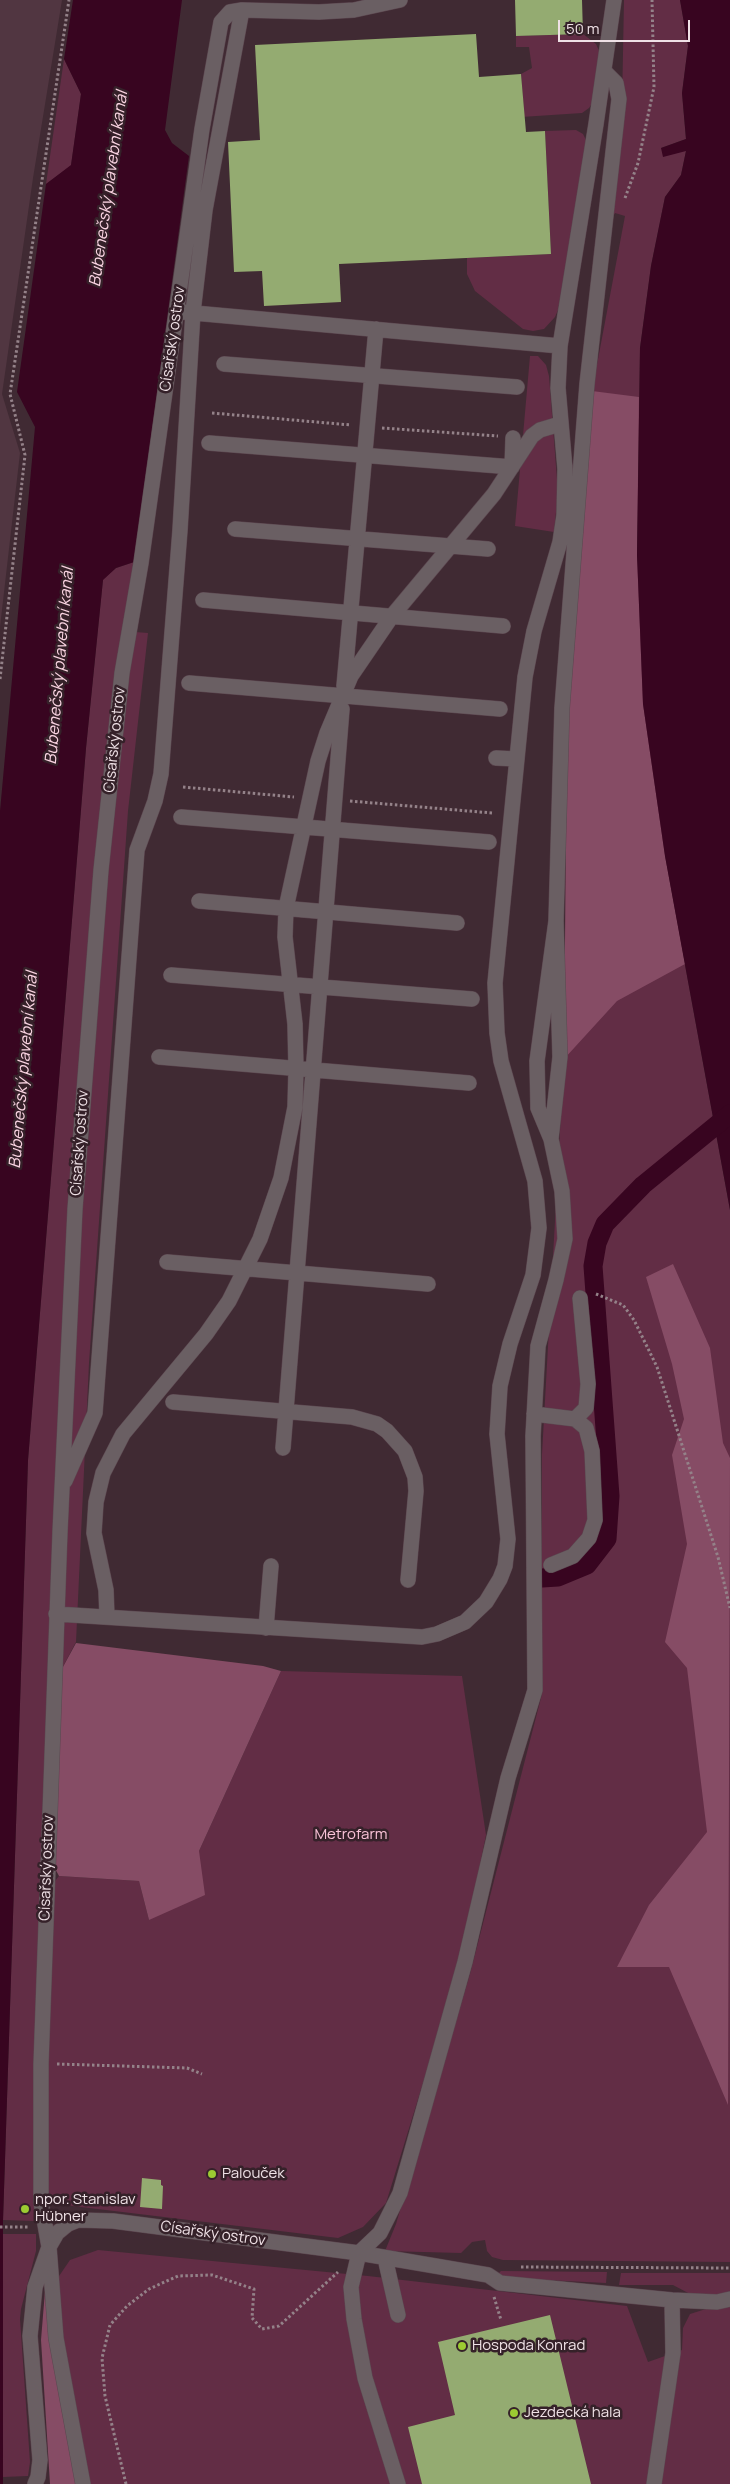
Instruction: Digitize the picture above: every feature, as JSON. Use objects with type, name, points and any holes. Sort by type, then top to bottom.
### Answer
[{"type":"street","points":[[242,10],[319,12],[354,10],[400,0]]},
{"type":"street","points":[[56,1614],[407,1638],[437,1634],[465,1622],[477,1612],[494,1591],[505,1566],[508,1539],[498,1458],[498,1402],[510,1344],[534,1275],[539,1228],[535,1181],[501,1061],[495,1008],[495,983],[529,652],[553,569],[564,514],[566,469],[560,424],[558,388],[560,346],[614,0]]},
{"type":"street","name":"Císařský ostrov","points":[[49,2247],[41,2202],[41,2064],[56,1614],[75,1209],[101,870],[122,673],[141,563],[202,129],[222,22],[230,12],[242,10],[205,210],[193,312],[180,520],[171,730],[155,801],[137,850],[95,1413],[62,1489]]},
{"type":"street","points":[[551,1139],[560,1057],[556,921],[565,669],[587,384],[619,99],[616,83],[604,71]]},
{"type":"street","points":[[177,311],[560,346]]},
{"type":"street","points":[[283,1448],[325,912],[376,328]]},
{"type":"street","points":[[224,364],[517,388]]},
{"type":"street","points":[[107,1617],[106,1590],[94,1533],[96,1502],[103,1473],[123,1434],[206,1334],[247,1269],[272,1209],[281,1178],[295,1107],[296,1069],[295,1024],[284,937],[286,908],[318,761],[327,733],[351,676],[392,616],[449,545],[494,494],[536,433],[560,424]]},
{"type":"street","points":[[512,467],[513,438]]},
{"type":"street","points":[[209,443],[512,467]]},
{"type":"street","points":[[235,529],[488,549]]},
{"type":"street","points":[[203,600],[503,626]]},
{"type":"street","points":[[189,683],[500,709]]},
{"type":"street","points":[[496,758],[517,759]]},
{"type":"street","points":[[181,817],[489,842]]},
{"type":"street","points":[[199,901],[457,923]]},
{"type":"street","points":[[398,2484],[365,2378],[354,2319],[351,2287],[358,2253],[380,2233],[400,2193],[465,1962],[508,1778],[535,1690],[534,1414],[538,1346],[565,1239],[562,1191],[551,1139],[538,1108],[538,1061],[556,921]]},
{"type":"street","points":[[171,975],[472,999]]},
{"type":"street","points":[[159,1058],[469,1083]]},
{"type":"street","points":[[167,1262],[428,1284]]},
{"type":"street","points":[[575,1419],[586,1408],[588,1384],[580,1298]]},
{"type":"street","points":[[173,1402],[365,1420],[387,1431],[405,1451],[415,1477],[416,1491],[408,1580]]},
{"type":"street","points":[[534,1414],[575,1419],[586,1428],[592,1451],[595,1520],[589,1538],[573,1556],[551,1565]]},
{"type":"street","points":[[266,1628],[271,1566]]},
{"type":"street","name":"Císařský ostrov","points":[[35,2484],[38,2477],[40,2460],[30,2336],[31,2310],[35,2287],[49,2247],[57,2233],[68,2224],[88,2219],[358,2253],[488,2275],[500,2283],[672,2300],[716,2302],[730,2300]]},
{"type":"street","points":[[49,2247],[56,2338],[83,2484]]},
{"type":"street","points":[[385,2258],[398,2315]]},
{"type":"street","points":[[654,2484],[673,2353],[672,2300]]},
{"type":"path","points":[[0,679],[26,455],[10,394],[69,0]]},
{"type":"path","points":[[622,206],[638,163],[654,87],[652,0]]},
{"type":"path","points":[[610,1299],[623,1305],[634,1320],[657,1367],[718,1556],[730,1608]]},
{"type":"path","points":[[41,2064],[187,2068],[202,2074]]},
{"type":"path","points":[[0,2227],[17,2227]]},
{"type":"path","points":[[126,2484],[105,2396],[102,2358],[110,2325],[128,2306],[149,2289],[178,2276],[212,2275],[254,2289],[252,2318],[262,2329],[278,2326],[358,2253]]},
{"type":"path","points":[[520,2267],[730,2268]]},
{"type":"shaded area","points":[[0,0],[62,0],[33,178],[2,394],[20,453],[0,627]]},
{"type":"shaded area","points":[[592,391],[639,397],[637,555],[643,704],[665,856],[685,964],[617,1001],[564,1059],[567,708]]},
{"type":"shaded area","points":[[673,1264],[710,1348],[723,1443],[730,1458],[728,2105],[669,1967],[617,1967],[649,1905],[707,1832],[687,1668],[665,1642],[687,1544],[672,1455],[684,1419],[672,1364],[646,1277]]},
{"type":"shaded area","points":[[76,1643],[263,1666],[281,1671],[199,1851],[205,1895],[149,1920],[139,1881],[59,1876],[50,1859],[58,1676]]},
{"type":"shaded area","points":[[45,2291],[49,2292],[80,2484],[50,2484],[41,2340]]},
{"type":"green space","points":[[624,0],[680,0],[688,46],[682,93],[686,139],[661,148],[686,151],[681,175],[665,197],[651,266],[640,348],[637,555],[665,856],[730,1210],[730,2262],[503,2260],[492,2257],[487,2251],[485,2240],[472,2242],[461,2253],[385,2251],[396,2224],[470,1974],[542,1694],[542,1454],[564,1059],[592,391],[625,216],[615,213],[610,221],[622,105]]},
{"type":"green space","points":[[583,34],[596,44],[600,53],[593,102],[589,108],[582,113],[491,119],[498,114],[524,111],[521,74],[532,68],[529,47],[516,47],[516,36]]},
{"type":"green space","points":[[64,59],[81,94],[71,166],[46,184]]},
{"type":"green space","points":[[576,130],[583,134],[587,142],[558,310],[555,317],[544,329],[533,331],[523,329],[475,291],[467,274],[467,258],[551,254],[545,131]]},
{"type":"green space","points":[[530,356],[538,356],[546,365],[549,376],[558,492],[554,532],[515,526]]},
{"type":"green space","points":[[134,562],[122,631],[148,633],[128,811],[89,1363],[76,1642],[58,1676],[38,2064],[34,2221],[3,2220],[28,1460],[86,748],[103,579],[116,568]]},
{"type":"green space","name":"Metrofarm","points":[[281,1671],[462,1676],[486,1835],[468,1923],[451,1992],[386,2203],[363,2227],[338,2238],[56,2204],[46,2194],[46,2066],[52,1885],[59,1876],[139,1881],[149,1920],[199,1851]]},
{"type":"green space","points":[[3,2234],[36,2234],[36,2251],[20,2319],[30,2462],[28,2476],[3,2477]]},
{"type":"green space","points":[[98,2250],[368,2276],[627,2306],[648,2362],[682,2350],[683,2328],[690,2314],[709,2308],[730,2306],[730,2484],[87,2484],[62,2337],[57,2279],[70,2260]]},
{"type":"green space","points":[[501,2271],[607,2272],[606,2283],[504,2278],[498,2274]]},
{"type":"green space","points":[[621,2273],[730,2273],[730,2294],[717,2297],[692,2295],[673,2285],[619,2285]]},
{"type":"water","name":"Bubenečský plavební kanál","points":[[73,0],[182,0],[165,130],[172,143],[189,156],[134,562],[116,568],[103,580],[86,748],[28,1460],[3,2220],[3,2484],[0,2484],[0,811],[35,427],[17,392],[46,184],[71,165],[81,94],[64,59]]},
{"type":"water","points":[[680,0],[730,0],[730,1210],[665,856],[643,704],[637,555],[640,348],[651,266],[665,197],[681,175],[686,151],[663,157],[661,148],[686,139],[682,93],[688,46]]},
{"type":"building","points":[[515,0],[582,0],[583,34],[516,36]]},
{"type":"building","points":[[476,34],[479,77],[521,74],[526,132],[545,131],[551,254],[339,264],[341,302],[264,306],[262,271],[234,272],[228,142],[260,140],[255,45]]},
{"type":"building","points":[[142,2178],[161,2180],[161,2185],[163,2186],[162,2209],[140,2207]]},
{"type":"building","name":"Jezdecká hala","points":[[550,2315],[591,2484],[422,2484],[408,2427],[455,2415],[438,2342]]},
{"type":"waterway","points":[[542,1578],[558,1577],[587,1565],[607,1539],[610,1496],[593,1266],[597,1243],[605,1224],[643,1185],[730,1114]]},
{"type":"place","name":"Palouček","points":[[212,2174]]},
{"type":"place","name":"npor. Stanislav Hübner","points":[[25,2209]]},
{"type":"place","name":"Hospoda Konrad","points":[[462,2346]]},
{"type":"place","name":"Jezdecká hala","points":[[514,2413]]}]
